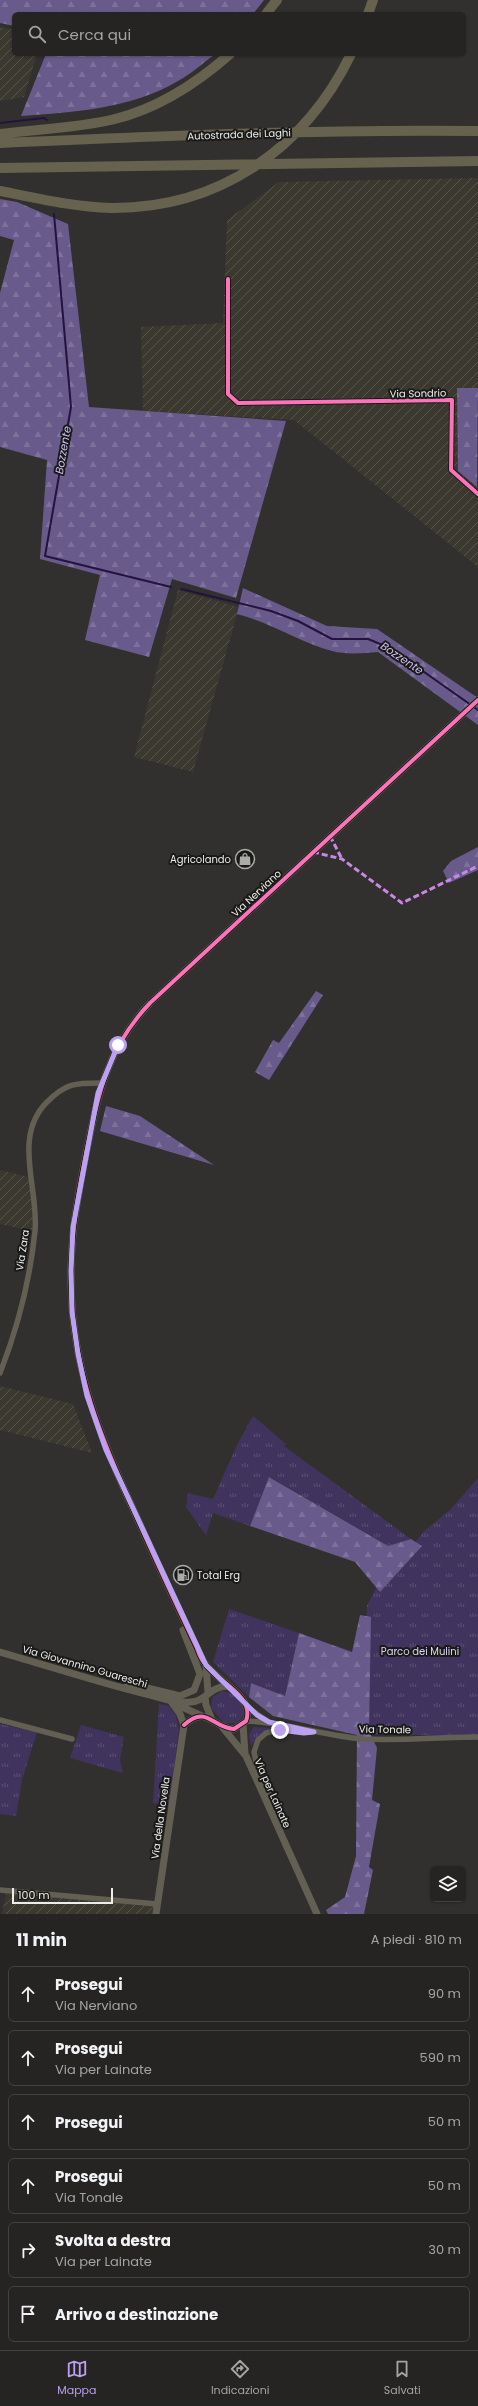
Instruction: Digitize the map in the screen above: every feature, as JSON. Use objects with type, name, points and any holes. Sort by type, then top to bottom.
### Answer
[{"type":"highway","points":[[268,12],[277,0]]},
{"type":"highway","points":[[369,12],[373,0]]},
{"type":"highway","points":[[0,134],[115,119],[151,107],[182,92],[227,56]]},
{"type":"highway","points":[[0,191],[73,205],[110,208],[145,207],[194,196],[223,184],[256,166],[295,135],[324,101],[350,56]]},
{"type":"highway","name":"Autostrada dei Laghi","points":[[0,143],[274,133],[402,130],[478,131]]},
{"type":"highway","points":[[0,168],[478,161]]},
{"type":"street","name":"Via Sondrio","points":[[228,280],[228,394],[238,403],[452,400],[451,470],[478,494]]},
{"type":"street","name":"Via Nerviano","points":[[170,1591],[101,1436],[87,1396],[78,1354],[71,1298],[72,1248],[77,1199],[101,1083],[124,1036],[150,1003],[477,701]]},
{"type":"street","name":"Via Zara","points":[[0,1373],[19,1319],[34,1238],[35,1210],[29,1151],[32,1126],[42,1108],[62,1088],[74,1083],[101,1083]]},
{"type":"street","points":[[170,1591],[206,1665],[242,1699],[247,1707],[269,1722]]},
{"type":"street","points":[[122,1688],[135,1684],[180,1696],[194,1690],[198,1682],[198,1667],[171,1601],[170,1591]]},
{"type":"street","name":"Via Giovannino Guareschi","points":[[0,1652],[122,1688],[164,1698]]},
{"type":"street","points":[[206,1665],[206,1705],[215,1722]]},
{"type":"street","points":[[164,1698],[172,1703],[189,1705],[207,1695],[217,1687],[228,1686]]},
{"type":"street","points":[[164,1698],[189,1705]]},
{"type":"street","points":[[172,1703],[183,1722]]},
{"type":"street","points":[[183,1722],[189,1705]]},
{"type":"street","name":"Via per Lainate","points":[[189,1705],[202,1716],[229,1729],[237,1728],[244,1723]]},
{"type":"street","points":[[247,1707],[248,1715],[244,1723],[269,1722]]},
{"type":"street","points":[[183,1722],[202,1716]]},
{"type":"street","points":[[0,1720],[72,1739]]},
{"type":"street","name":"Via della Novella","points":[[156,1914],[183,1722]]},
{"type":"street","name":"Via per Lainate","points":[[215,1722],[228,1732],[246,1756],[318,1914]]},
{"type":"street","name":"Via Tonale","points":[[269,1722],[314,1732],[365,1739],[478,1737]]},
{"type":"street","name":"Via per Lainate","points":[[244,1723],[246,1756]]},
{"type":"street","name":"Via per Lainate","points":[[283,1838],[276,1809],[257,1766],[254,1752],[258,1740],[266,1732],[280,1730],[304,1733],[314,1732]]},
{"type":"street","points":[[0,1890],[157,1904]]},
{"type":"shaded area","points":[[0,27],[12,30],[12,56],[36,56],[24,97],[0,101]]},
{"type":"shaded area","points":[[478,178],[478,388],[457,388],[458,471],[478,487],[478,567],[294,420],[143,411],[141,327],[223,323],[227,220],[279,182]]},
{"type":"shaded area","points":[[178,590],[239,607],[193,772],[134,757]]},
{"type":"shaded area","points":[[0,1170],[29,1177],[33,1213],[32,1231],[0,1224]]},
{"type":"shaded area","points":[[0,1386],[73,1404],[92,1453],[0,1430]]},
{"type":"shaded area","points":[[6,1893],[155,1906],[154,1914],[2,1914]]},
{"type":"green space","points":[[0,0],[264,0],[255,12],[12,12],[12,26],[0,23]]},
{"type":"green space","points":[[45,56],[212,56],[183,78],[141,98],[102,108],[82,111],[21,116]]},
{"type":"green space","points":[[0,199],[17,202],[68,224],[89,407],[286,421],[236,598],[172,579],[149,657],[85,640],[100,575],[40,559],[47,460],[0,447],[0,293],[14,240],[0,236]]},
{"type":"green space","points":[[457,388],[478,388],[477,487],[458,471]]},
{"type":"green space","points":[[243,588],[327,626],[377,629],[478,698],[478,725],[378,652],[349,653],[332,651],[308,643],[261,622],[237,614]]},
{"type":"green space","points":[[478,847],[478,870],[449,883],[443,871],[451,861]]},
{"type":"green space","points":[[316,991],[323,995],[269,1080],[255,1072],[273,1040],[279,1043]]},
{"type":"green space","points":[[106,1106],[140,1116],[214,1165],[100,1131]]},
{"type":"green space","points":[[253,1416],[286,1444],[284,1446],[411,1539],[388,1546],[270,1477],[250,1526],[213,1513],[206,1535],[186,1507],[188,1493],[213,1499],[237,1445]]},
{"type":"green space","points":[[269,1477],[388,1546],[411,1539],[422,1546],[380,1592],[355,1562],[250,1526]]},
{"type":"green space","name":"Parco dei Mulini","points":[[478,1478],[478,1736],[361,1734],[367,1606],[376,1588],[403,1559],[423,1532],[451,1509]]},
{"type":"green space","points":[[229,1609],[299,1633],[285,1696],[251,1683],[249,1697],[213,1662]]},
{"type":"green space","points":[[360,1615],[371,1617],[369,1731],[377,1748],[372,1800],[380,1804],[369,1867],[373,1870],[364,1914],[328,1914],[326,1910],[345,1897],[356,1856],[357,1735],[273,1716],[249,1697],[251,1683],[285,1696],[299,1633],[352,1652]]},
{"type":"green space","points":[[222,1691],[236,1696],[242,1704],[242,1718],[236,1723],[224,1723],[211,1708],[212,1697]]},
{"type":"green space","points":[[159,1704],[169,1706],[176,1716],[179,1730],[169,1806],[153,1803]]},
{"type":"green space","points":[[0,1724],[37,1732],[22,1780],[16,1816],[0,1814]]},
{"type":"green space","points":[[81,1725],[124,1737],[120,1760],[123,1773],[70,1758]]},
{"type":"green space","points":[[253,1727],[273,1728],[259,1735],[251,1746],[249,1735]]},
{"type":"waterway","name":"Bozzente","points":[[0,123],[44,118],[47,120]]},
{"type":"waterway","name":"Bozzente","points":[[54,214],[71,407],[45,556],[171,587]]},
{"type":"waterway","name":"Bozzente","points":[[181,589],[271,611],[298,621],[332,639],[368,639],[390,648],[478,710]]},
{"type":"marked path","points":[[330,836],[342,859]]},
{"type":"marked path","points":[[313,852],[342,859],[402,903],[478,866]]},
{"type":"cycle path","points":[[228,279],[228,394],[238,403],[452,400],[451,470],[478,494]]},
{"type":"cycle path","points":[[184,1725],[192,1719],[204,1717],[226,1728],[234,1729],[246,1721],[247,1712],[245,1704],[240,1697],[212,1671],[201,1657],[112,1462],[91,1405],[83,1376],[73,1315],[71,1283],[72,1249],[75,1216],[81,1182],[91,1128],[101,1089],[107,1071],[124,1036],[150,1003],[478,700]]},
{"type":"place","name":"Agricolando","points":[[245,859]]},
{"type":"place","name":"Total Erg","points":[[183,1575]]},
{"type":"route","points":[[118,1045],[105,1073],[98,1093],[73,1227],[71,1255],[72,1312],[84,1382],[91,1410],[106,1450],[206,1665],[242,1699],[247,1707],[257,1715],[269,1722],[314,1732],[304,1733],[280,1730]]}]
